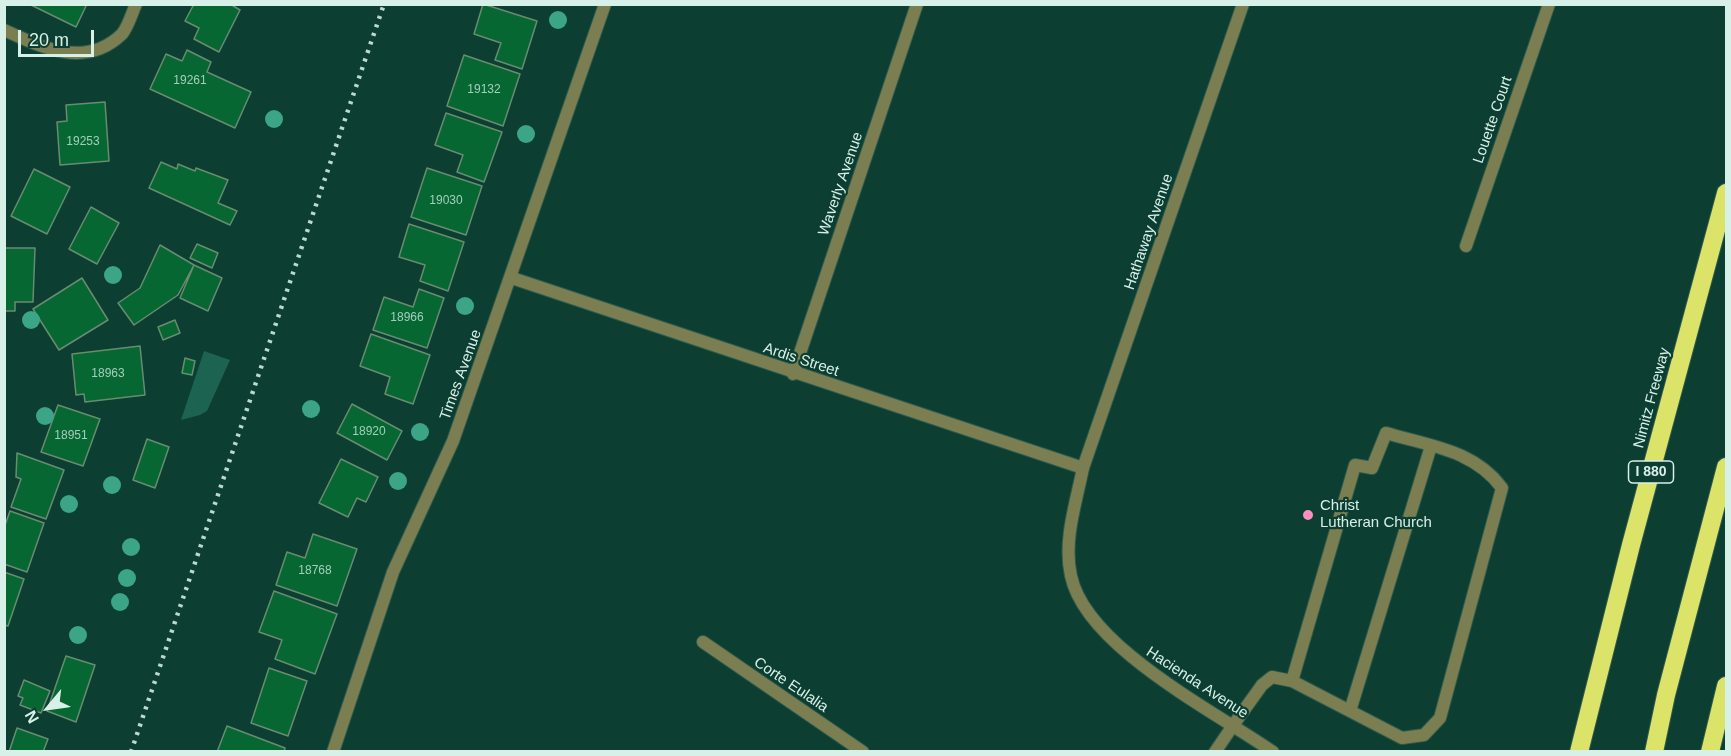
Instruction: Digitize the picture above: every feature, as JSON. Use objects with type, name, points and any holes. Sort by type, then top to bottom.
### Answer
[{"type":"highway","name":"Nimitz Freeway","points":[[1579,752],[1631,545],[1726,193]]},
{"type":"highway","points":[[1654,752],[1666,695],[1726,467]]},
{"type":"highway","points":[[1710,752],[1726,686]]},
{"type":"street","points":[[4,30],[43,48],[88,54],[122,33],[136,4]]},
{"type":"street","name":"Times Avenue","points":[[333,752],[393,572],[453,441],[512,278],[605,4]]},
{"type":"street","name":"Waverly Avenue","points":[[793,374],[917,4]]},
{"type":"street","name":"Hathaway Avenue","points":[[1083,468],[1243,4]]},
{"type":"street","name":"Louette Court","points":[[1466,246],[1548,4]]},
{"type":"street","name":"Ardis Street","points":[[512,278],[793,374],[1083,468]]},
{"type":"street","points":[[1215,752],[1262,685],[1272,677],[1292,681],[1402,738],[1424,735],[1440,718],[1502,488],[1490,471],[1470,458],[1386,433],[1372,468],[1354,465],[1292,681]]},
{"type":"street","points":[[1350,711],[1431,446]]},
{"type":"street","name":"Hacienda Avenue","points":[[1083,468],[1068,544],[1071,577],[1083,606],[1132,660],[1234,724],[1273,752]]},
{"type":"street","name":"Corte Eulalia","points":[[703,642],[863,752]]},
{"type":"green space","points":[[204,351],[230,360],[207,411],[181,420]]},
{"type":"building","points":[[29,4],[87,4],[76,27]]},
{"type":"building","points":[[194,4],[230,4],[240,10],[219,52],[194,39],[199,28],[185,21]]},
{"type":"building","points":[[483,4],[537,21],[522,69],[495,60],[501,43],[474,34]]},
{"type":"building","points":[[187,50],[211,62],[207,72],[251,92],[235,128],[150,89],[166,54],[182,61]]},
{"type":"building","points":[[464,55],[520,74],[503,126],[447,106]]},
{"type":"building","points":[[105,102],[109,161],[60,165],[57,122],[67,121],[66,105]]},
{"type":"building","points":[[446,113],[502,132],[484,182],[457,172],[463,155],[435,145]]},
{"type":"building","points":[[161,162],[177,169],[178,164],[195,171],[196,168],[228,180],[218,203],[237,211],[230,225],[149,188]]},
{"type":"building","points":[[427,168],[482,186],[466,235],[411,217]]},
{"type":"building","points":[[34,169],[70,187],[47,234],[11,216]]},
{"type":"building","points":[[91,207],[119,223],[97,264],[69,249]]},
{"type":"building","points":[[409,224],[464,242],[448,291],[420,281],[425,265],[399,257]]},
{"type":"building","points":[[197,244],[218,253],[212,268],[190,258]]},
{"type":"building","points":[[160,245],[194,265],[178,295],[134,325],[118,303],[140,288]]},
{"type":"building","points":[[4,248],[35,248],[33,302],[15,302],[15,311],[4,311]]},
{"type":"building","points":[[194,265],[222,278],[208,311],[180,298]]},
{"type":"building","points":[[82,278],[108,320],[59,350],[33,309]]},
{"type":"building","points":[[419,289],[444,298],[427,348],[373,330],[384,297],[413,307]]},
{"type":"building","points":[[175,320],[180,333],[163,340],[158,327]]},
{"type":"building","points":[[371,334],[430,355],[413,404],[385,394],[390,377],[360,366]]},
{"type":"building","points":[[140,346],[145,395],[85,402],[84,394],[76,395],[72,354]]},
{"type":"building","points":[[185,358],[195,361],[192,375],[182,373]]},
{"type":"building","points":[[352,404],[402,431],[387,460],[337,433]]},
{"type":"building","points":[[58,405],[100,419],[83,466],[41,452]]},
{"type":"building","points":[[147,439],[169,447],[155,488],[133,480]]},
{"type":"building","points":[[17,453],[64,470],[46,519],[11,507],[21,479],[16,477]]},
{"type":"building","points":[[341,459],[378,477],[366,502],[357,498],[348,517],[319,503]]},
{"type":"building","points":[[10,511],[44,523],[27,572],[4,564],[4,528]]},
{"type":"building","points":[[313,534],[357,549],[337,606],[276,585],[287,552],[305,558]]},
{"type":"building","points":[[4,572],[24,579],[8,626],[4,625]]},
{"type":"building","points":[[274,591],[337,614],[315,674],[275,659],[282,640],[259,632]]},
{"type":"building","points":[[66,656],[95,665],[76,722],[47,711]]},
{"type":"building","points":[[269,668],[307,681],[288,736],[251,723]]},
{"type":"building","points":[[24,680],[50,691],[41,713],[20,705],[23,698],[18,696]]},
{"type":"building","points":[[227,726],[285,748],[284,752],[217,752]]},
{"type":"building","points":[[17,728],[48,739],[43,752],[9,752]]},
{"type":"railway","points":[[131,752],[384,4]]},
{"type":"place","name":"Christ Lutheran Church","points":[[1308,515]]}]
